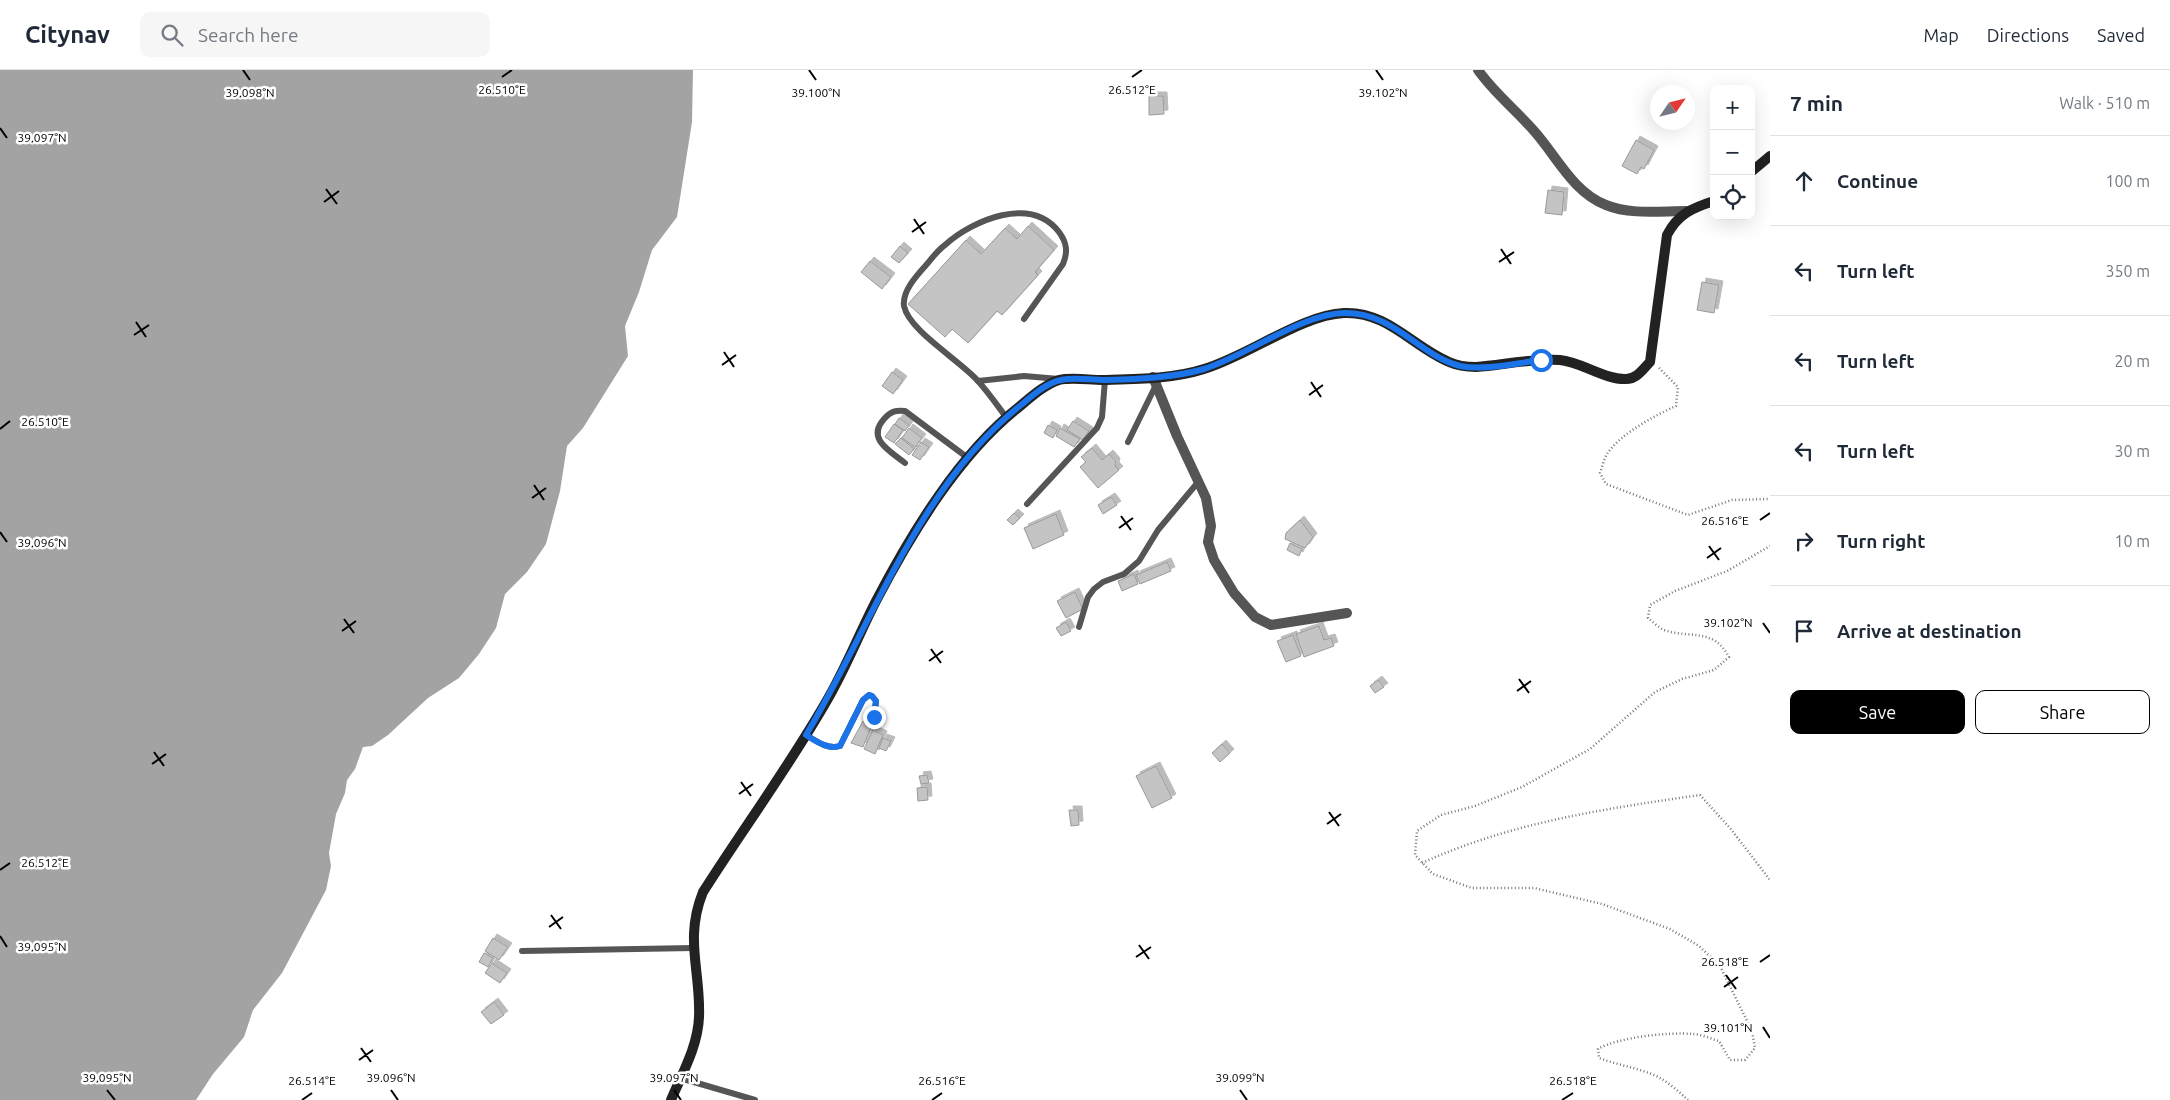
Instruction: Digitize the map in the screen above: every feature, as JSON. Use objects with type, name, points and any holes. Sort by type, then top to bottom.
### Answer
[{"type":"street","points":[[1478,70],[1500,97],[1534,131],[1583,191],[1593,199],[1620,210],[1686,211]]},
{"type":"street","points":[[1755,169],[1770,156]]},
{"type":"street","points":[[671,1100],[697,1036],[699,1018],[693,926],[696,909],[703,892],[806,735],[831,692],[895,567],[942,492],[968,458],[1006,417],[1036,393],[1061,380],[1155,381],[1201,370],[1243,354],[1323,316],[1344,313],[1365,315],[1385,322],[1448,362],[1462,366],[1476,368],[1541,360],[1560,360],[1626,379],[1633,378],[1650,362],[1667,235],[1676,220],[1686,211],[1710,202]]},
{"type":"street","points":[[1155,381],[1177,436],[1206,498],[1211,531],[1208,542],[1214,560],[1234,593],[1255,618],[1271,625],[1283,625],[1347,613]]},
{"type":"lane","points":[[1006,417],[978,381],[917,328],[908,317],[904,306],[905,296],[911,283],[944,245],[965,230],[984,220],[1009,214],[1031,215],[1044,219],[1055,227],[1066,244],[1067,255],[1063,264],[1024,319]]},
{"type":"lane","points":[[978,381],[1024,376],[1061,380]]},
{"type":"lane","points":[[1026,504],[1097,428],[1102,417],[1105,380]]},
{"type":"lane","points":[[1128,442],[1155,381]]},
{"type":"lane","points":[[905,463],[881,444],[877,437],[877,430],[882,422],[889,413],[896,410],[905,411],[968,458]]},
{"type":"lane","points":[[1079,627],[1088,597],[1094,589],[1103,582],[1124,574],[1139,561],[1158,530],[1199,480]]},
{"type":"lane","points":[[806,735],[826,746],[840,746],[863,700],[869,695],[876,701],[874,717]]},
{"type":"lane","points":[[522,951],[693,948]]},
{"type":"lane","points":[[680,1078],[755,1100]]},
{"type":"path","points":[[1650,362],[1668,375],[1678,387],[1676,406],[1651,418],[1625,436],[1607,454],[1600,473],[1606,484],[1688,515],[1732,500],[1770,499]]},
{"type":"path","points":[[1688,1100],[1673,1087],[1650,1073],[1620,1066],[1599,1058],[1598,1049],[1609,1042],[1666,1034],[1695,1034],[1719,1041],[1730,1060],[1745,1060],[1755,1048],[1752,1031],[1720,966],[1699,946],[1670,929],[1602,904],[1534,888],[1472,888],[1433,874],[1415,855],[1417,831],[1442,815],[1475,806],[1530,782],[1590,749],[1655,692],[1682,679],[1714,670],[1729,656],[1723,646],[1705,635],[1663,630],[1648,618],[1650,605],[1674,591],[1727,571],[1770,546]]},
{"type":"path","points":[[1422,863],[1449,851],[1506,831],[1595,810],[1700,795],[1730,828],[1770,880]]},
{"type":"shaded area","points":[[0,70],[693,70],[692,122],[677,217],[652,250],[639,292],[625,326],[628,356],[583,428],[567,446],[560,491],[546,544],[527,572],[505,594],[496,628],[479,654],[459,678],[428,698],[388,735],[372,746],[363,747],[355,769],[347,780],[345,793],[336,814],[329,853],[331,866],[326,890],[282,973],[253,1010],[244,1037],[213,1074],[196,1100],[0,1100]]},
{"type":"building","points":[[1149,96],[1163,96],[1164,114],[1149,115]]},
{"type":"building","points":[[1636,140],[1654,150],[1644,169],[1641,167],[1637,174],[1622,166]]},
{"type":"building","points":[[1548,190],[1564,192],[1562,215],[1545,213]]},
{"type":"building","points":[[1028,226],[1054,250],[1035,272],[1038,275],[1002,315],[997,311],[968,343],[952,329],[945,337],[908,304],[966,240],[981,254],[1005,228],[1017,239]]},
{"type":"building","points":[[900,246],[908,253],[899,263],[891,257]]},
{"type":"building","points":[[870,261],[891,277],[882,289],[861,272]]},
{"type":"building","points":[[1702,282],[1719,285],[1714,313],[1697,310]]},
{"type":"building","points":[[892,372],[903,380],[893,394],[882,386]]},
{"type":"building","points":[[899,418],[909,425],[905,431],[895,424]]},
{"type":"building","points":[[1073,421],[1089,431],[1083,440],[1067,430]]},
{"type":"building","points":[[894,424],[903,430],[894,443],[885,437]]},
{"type":"building","points":[[1048,425],[1057,430],[1053,438],[1044,433]]},
{"type":"building","points":[[909,428],[922,438],[915,447],[902,438]]},
{"type":"building","points":[[1060,428],[1080,439],[1074,447],[1056,436]]},
{"type":"building","points":[[901,438],[914,449],[909,455],[895,444]]},
{"type":"building","points":[[921,442],[929,447],[920,460],[912,455]]},
{"type":"building","points":[[1092,448],[1102,460],[1109,454],[1116,462],[1115,466],[1119,470],[1098,488],[1080,467],[1086,462],[1081,457]]},
{"type":"building","points":[[1111,497],[1117,505],[1103,514],[1098,505]]},
{"type":"building","points":[[1014,513],[1020,518],[1013,525],[1007,520]]},
{"type":"building","points":[[1056,514],[1064,535],[1033,549],[1024,528]]},
{"type":"building","points":[[1300,520],[1313,537],[1305,548],[1285,539],[1286,533]]},
{"type":"building","points":[[1290,543],[1302,549],[1299,556],[1287,550]]},
{"type":"building","points":[[1167,562],[1171,571],[1140,584],[1136,575]]},
{"type":"building","points":[[1134,574],[1138,584],[1122,591],[1118,581]]},
{"type":"building","points":[[1075,592],[1083,609],[1066,618],[1057,601]]},
{"type":"building","points":[[1066,622],[1071,631],[1061,636],[1056,628]]},
{"type":"building","points":[[1319,626],[1324,640],[1331,638],[1334,646],[1304,657],[1296,634]]},
{"type":"building","points":[[1293,635],[1301,656],[1286,662],[1277,641]]},
{"type":"building","points":[[1378,680],[1384,687],[1375,693],[1370,686]]},
{"type":"building","points":[[863,721],[872,725],[863,747],[851,743]]},
{"type":"building","points":[[873,730],[883,735],[875,754],[864,749]]},
{"type":"building","points":[[883,738],[891,741],[886,751],[879,748]]},
{"type":"building","points":[[1222,744],[1230,753],[1220,762],[1212,753]]},
{"type":"building","points":[[1156,766],[1172,798],[1152,808],[1136,776]]},
{"type":"building","points":[[927,775],[929,783],[921,784],[919,776]]},
{"type":"building","points":[[927,787],[928,800],[918,801],[917,788]]},
{"type":"building","points":[[1069,810],[1078,810],[1079,825],[1071,826]]},
{"type":"building","points":[[493,938],[508,947],[499,960],[485,951]]},
{"type":"building","points":[[484,953],[493,958],[488,967],[479,962]]},
{"type":"building","points":[[492,963],[507,973],[500,983],[485,973]]},
{"type":"building","points":[[494,1002],[504,1015],[491,1024],[481,1012]]},
{"type":"route","points":[[874,717],[876,701],[875,698],[869,695],[863,700],[840,746],[826,746],[806,735],[826,701],[895,567],[942,492],[985,438],[1006,417],[1047,386],[1061,380],[1153,377],[1201,370],[1222,363],[1323,316],[1344,313],[1365,315],[1385,322],[1448,362],[1462,366],[1476,368],[1541,360]]}]
